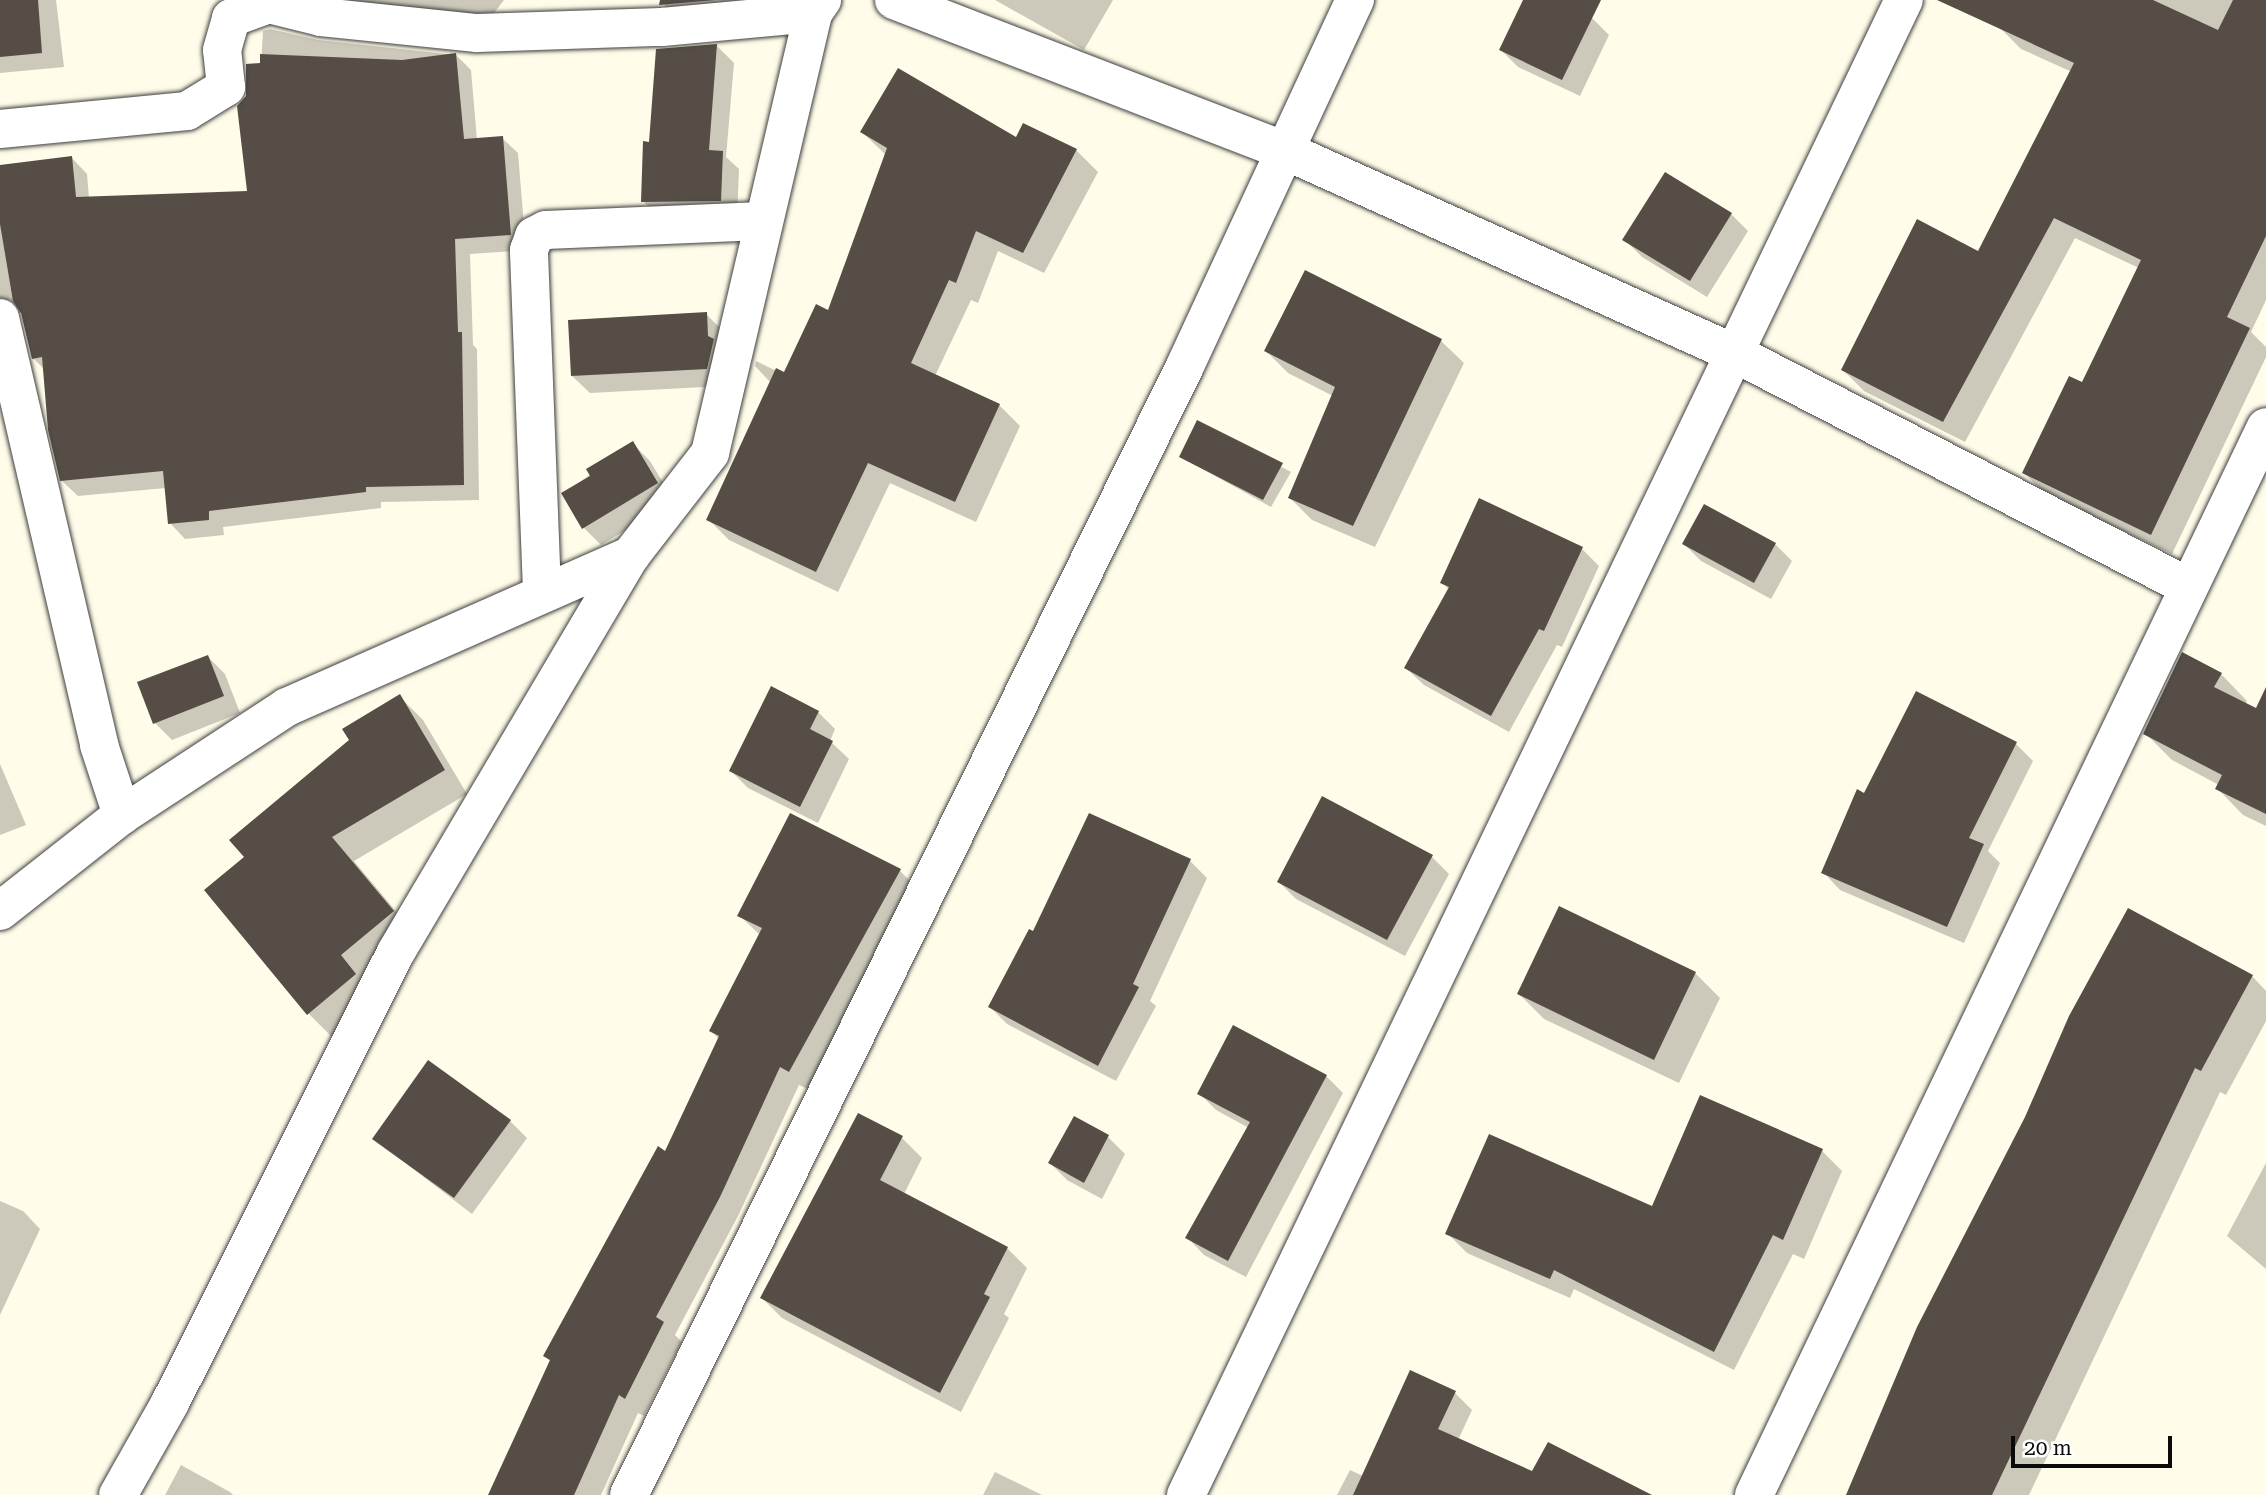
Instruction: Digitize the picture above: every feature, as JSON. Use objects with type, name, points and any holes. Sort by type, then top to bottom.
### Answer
[{"type":"street","points":[[895,0],[1286,151],[1736,354],[2189,587]]},
{"type":"street","points":[[629,1495],[1286,151],[1355,0]]},
{"type":"street","points":[[1185,1495],[1904,0]]},
{"type":"street","points":[[0,129],[187,111],[226,87],[222,50],[231,18],[269,4],[321,17],[477,33],[662,27],[817,7],[762,221],[710,453],[631,555],[396,952],[170,1403],[118,1495]]},
{"type":"street","points":[[542,591],[529,250],[534,236],[546,230],[762,221]]},
{"type":"street","points":[[0,318],[99,745],[122,815]]},
{"type":"street","points":[[1754,1495],[2266,426]]},
{"type":"street","points":[[0,911],[122,815],[288,707],[542,591],[631,555]]},
{"type":"building","points":[[0,0],[38,0],[42,53],[0,57]]},
{"type":"building","points":[[660,0],[716,0],[659,5]]},
{"type":"building","points":[[1523,0],[1601,0],[1562,80],[1499,50]]},
{"type":"building","points":[[1937,0],[2153,0],[2218,30],[2233,0],[2266,0],[2266,236],[2227,317],[2250,328],[2151,535],[2022,473],[2069,376],[2082,382],[2141,260],[2054,218],[1943,422],[1841,370],[1917,219],[1978,251],[2074,63]]},
{"type":"building","points":[[717,44],[709,150],[723,151],[721,201],[641,202],[643,141],[649,142],[656,49]]},
{"type":"building","points":[[456,53],[464,139],[503,136],[511,235],[455,239],[458,332],[462,332],[464,485],[366,487],[366,492],[209,511],[209,520],[168,524],[163,471],[60,481],[48,430],[42,357],[32,359],[21,313],[13,301],[0,224],[0,165],[72,156],[76,197],[247,191],[237,106],[246,96],[246,64],[260,63],[260,54],[402,60]]},
{"type":"building","points":[[898,68],[1016,137],[1023,123],[1077,149],[1023,253],[976,231],[956,283],[949,280],[911,363],[1000,404],[955,502],[868,463],[816,572],[706,520],[776,368],[784,372],[816,304],[828,310],[887,148],[860,132]]},
{"type":"building","points":[[1665,172],[1732,213],[1690,281],[1622,240]]},
{"type":"building","points":[[1305,270],[1442,339],[1353,526],[1288,498],[1335,387],[1264,351]]},
{"type":"building","points":[[707,312],[708,336],[714,339],[707,369],[571,376],[568,320]]},
{"type":"building","points":[[1197,420],[1283,463],[1263,500],[1179,457]]},
{"type":"building","points":[[633,441],[658,483],[582,529],[561,493],[590,476],[586,469]]},
{"type":"building","points":[[1479,498],[1583,547],[1544,631],[1539,629],[1491,716],[1404,668],[1449,587],[1440,583]]},
{"type":"building","points":[[1704,504],[1776,543],[1754,583],[1682,544]]},
{"type":"building","points":[[2182,652],[2222,673],[2214,687],[2256,708],[2266,687],[2266,814],[2215,789],[2222,775],[2143,734]]},
{"type":"building","points":[[208,655],[224,696],[153,724],[137,682]]},
{"type":"building","points":[[771,686],[819,711],[810,729],[833,741],[800,807],[729,771]]},
{"type":"building","points":[[1916,691],[2017,742],[1969,838],[1984,844],[1947,927],[1821,873],[1857,789],[1864,793]]},
{"type":"building","points":[[400,694],[445,770],[332,837],[394,911],[341,955],[356,974],[307,1015],[204,890],[244,857],[229,840],[349,740],[342,729]]},
{"type":"building","points":[[1322,796],[1433,855],[1387,940],[1277,882]]},
{"type":"building","points":[[790,813],[901,869],[789,1072],[780,1067],[720,1197],[656,1317],[664,1322],[625,1399],[619,1395],[574,1495],[488,1495],[550,1360],[543,1356],[658,1146],[665,1151],[719,1036],[709,1031],[762,928],[737,916]]},
{"type":"building","points":[[1089,813],[1191,859],[1133,984],[1139,987],[1098,1066],[988,1007],[1029,929],[1033,931]]},
{"type":"building","points":[[1559,906],[1696,972],[1654,1060],[1517,994]]},
{"type":"building","points":[[2128,908],[2253,975],[2201,1071],[2195,1068],[1992,1495],[1846,1495],[1917,1327],[2025,1117],[2069,1016]]},
{"type":"building","points":[[1233,1025],[1327,1075],[1228,1261],[1185,1238],[1250,1122],[1197,1094]]},
{"type":"building","points":[[428,1060],[511,1120],[454,1198],[372,1139]]},
{"type":"building","points":[[1700,1095],[1823,1149],[1783,1240],[1773,1235],[1714,1352],[1554,1270],[1550,1279],[1445,1234],[1489,1134],[1652,1206]]},
{"type":"building","points":[[858,1113],[903,1136],[880,1180],[1008,1247],[984,1294],[990,1297],[940,1393],[760,1298]]},
{"type":"building","points":[[1074,1116],[1109,1135],[1084,1183],[1048,1163]]},
{"type":"building","points":[[1410,1370],[1456,1391],[1438,1429],[1532,1471],[1548,1442],[1652,1495],[1353,1495]]}]
